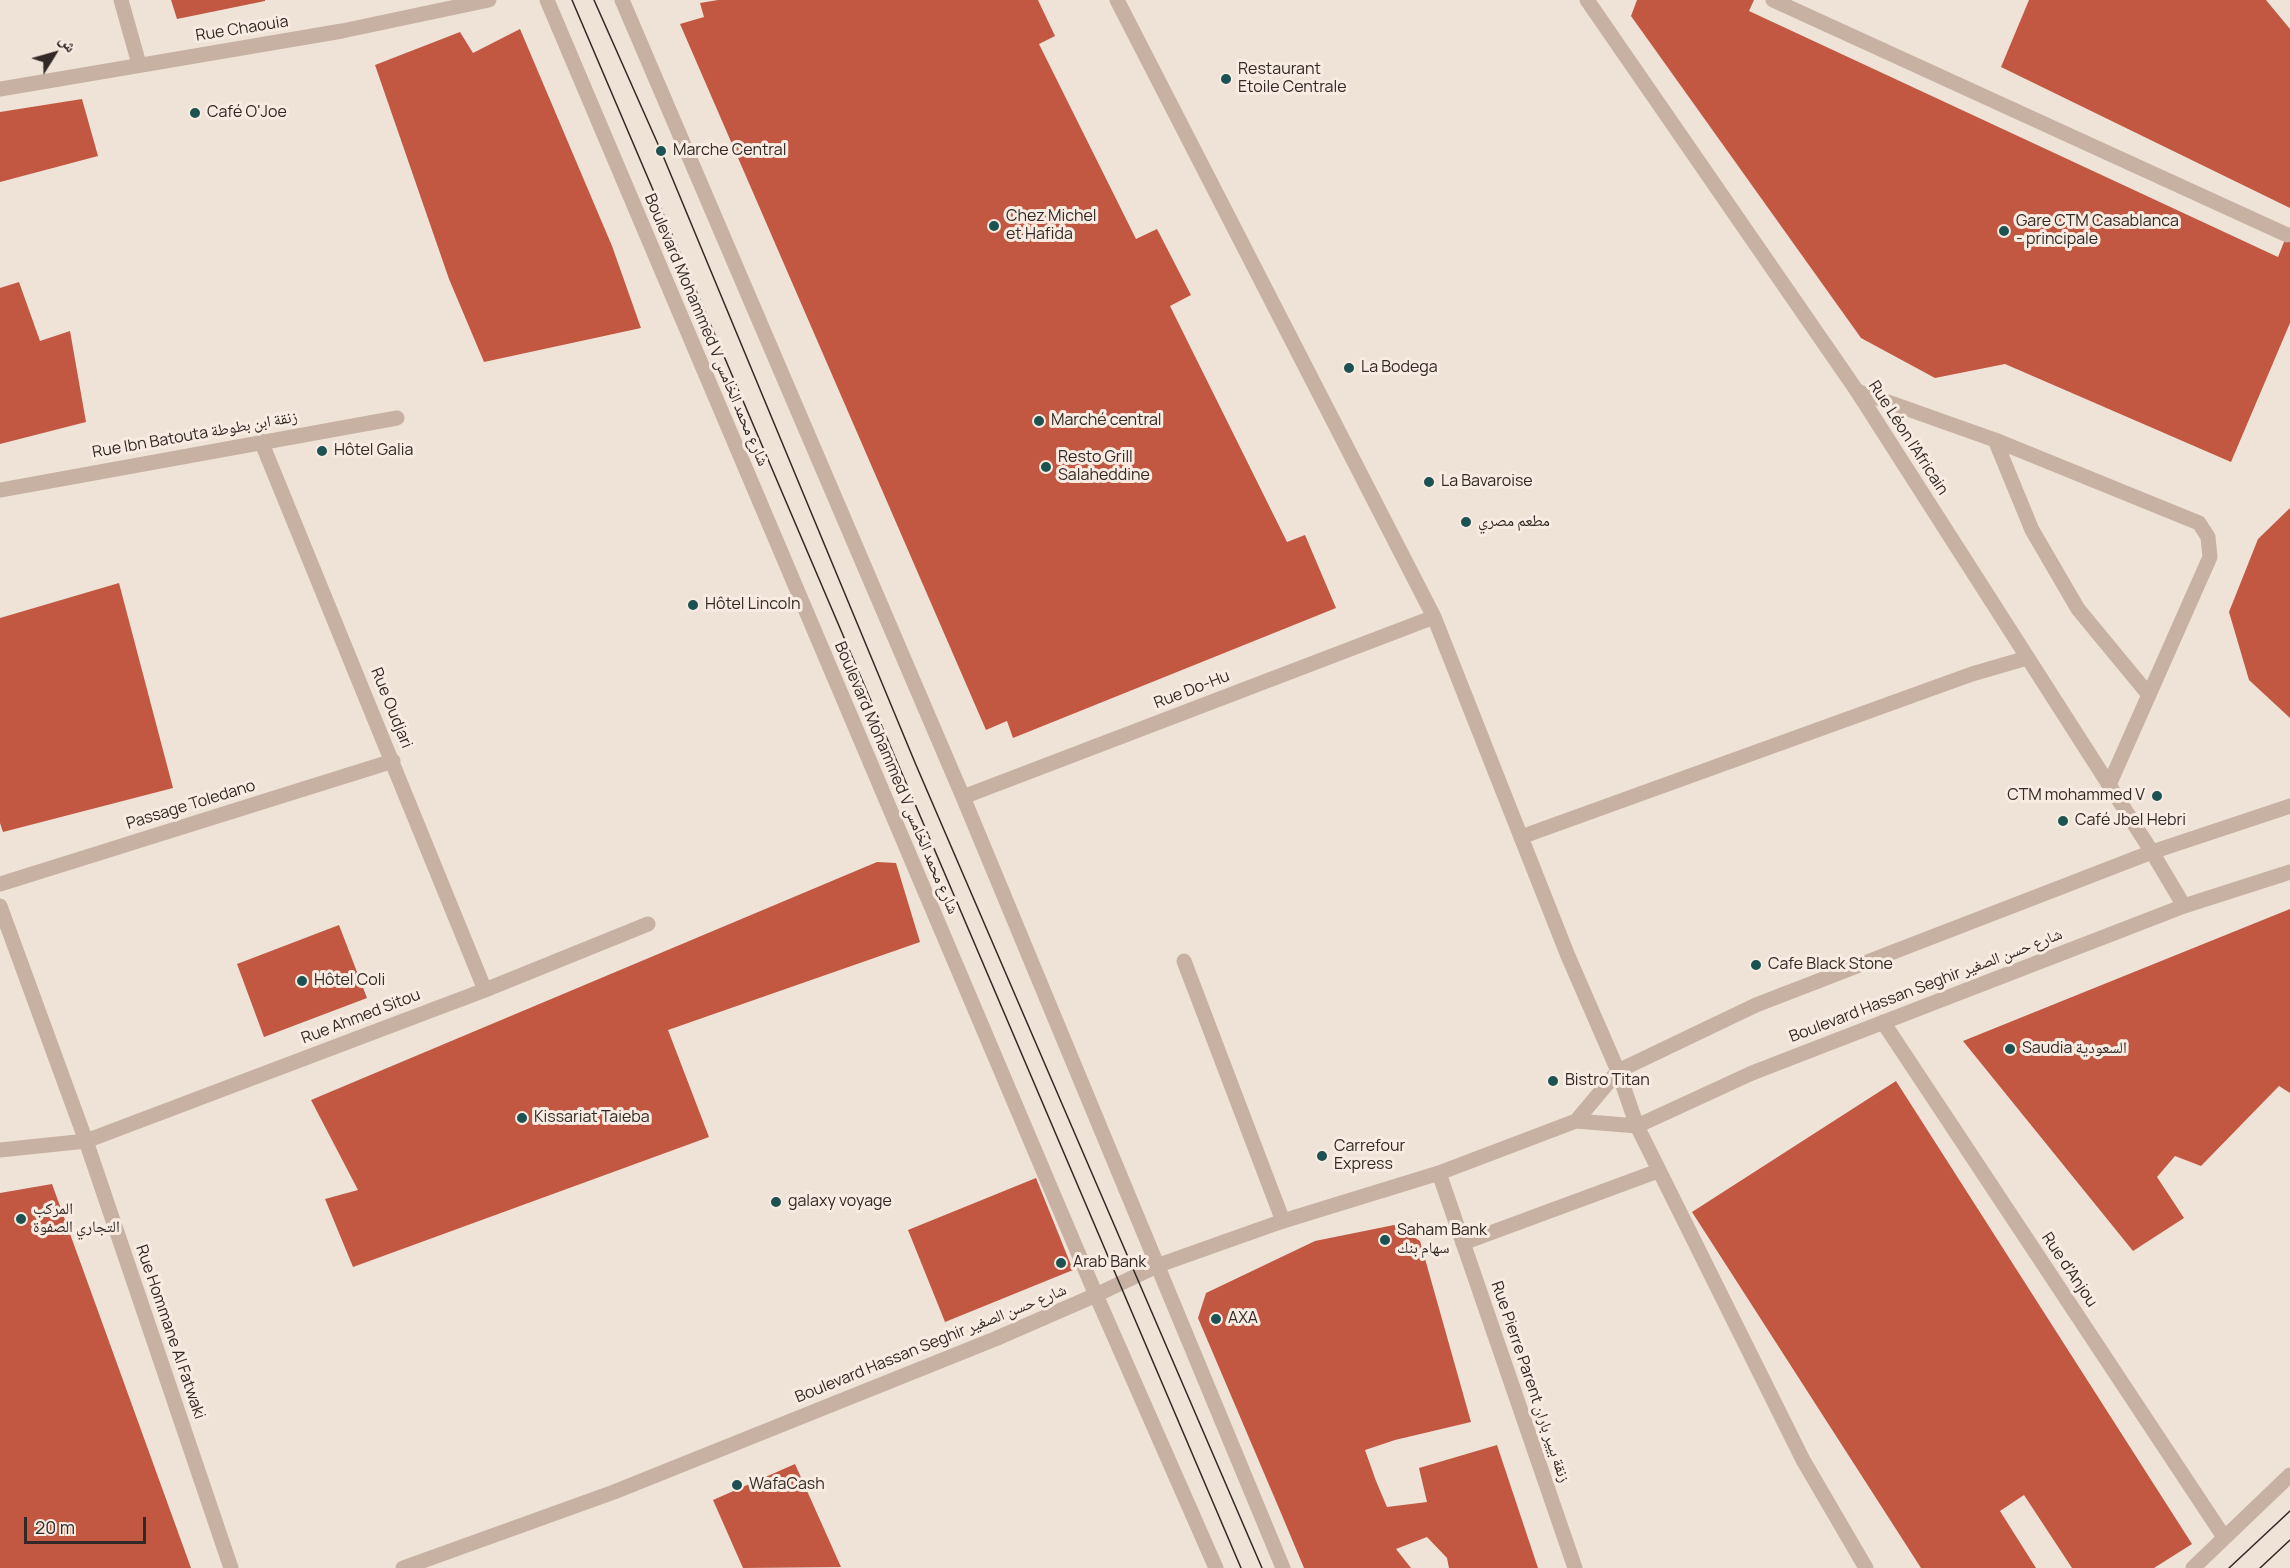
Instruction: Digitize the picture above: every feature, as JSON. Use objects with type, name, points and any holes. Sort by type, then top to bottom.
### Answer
[{"type":"street","points":[[121,0],[140,64]]},
{"type":"street","name":"Rue Chaouia","points":[[0,89],[342,31],[489,0]]},
{"type":"street","name":"Boulevard Mohammed V شارع محمد الخامس","points":[[547,0],[1096,1295],[1216,1568]]},
{"type":"street","points":[[622,0],[963,797],[1283,1568]]},
{"type":"street","points":[[1116,0],[1434,617],[1568,956],[1618,1071],[1637,1126],[1803,1460],[1866,1568]]},
{"type":"street","name":"Rue Léon l'Africain","points":[[1587,0],[1857,391],[2152,852],[2184,906]]},
{"type":"street","points":[[1773,0],[2287,235]]},
{"type":"street","points":[[1857,391],[1995,440],[2199,523],[2208,537],[2210,557],[2109,785]]},
{"type":"street","name":"Rue Ibn Batouta زنقة ابن بطوطة","points":[[0,490],[397,418]]},
{"type":"street","points":[[1995,440],[2032,530],[2078,609],[2149,695]]},
{"type":"street","name":"Rue Oudjari","points":[[261,441],[485,990]]},
{"type":"street","name":"Rue Do-Hu","points":[[963,797],[1434,617]]},
{"type":"street","points":[[1521,837],[1972,674],[2027,657]]},
{"type":"street","name":"Passage Toledano","points":[[0,884],[393,761]]},
{"type":"street","name":"Boulevard Hassan Seghir شارع حسن الصغير","points":[[1576,1121],[1618,1071],[1756,1005],[2152,852],[2290,806]]},
{"type":"street","name":"Boulevard Hassan Seghir شارع حسن الصغير","points":[[403,1568],[614,1492],[995,1339],[1158,1265],[1283,1221],[1439,1173],[1576,1121],[1637,1126],[1752,1073],[1883,1022],[2184,906],[2290,872]]},
{"type":"street","name":"Rue Hommane Al Fatwaki","points":[[0,906],[86,1141],[231,1568]]},
{"type":"street","name":"Rue Ahmed Sitou","points":[[0,1150],[86,1141],[485,990],[648,924]]},
{"type":"street","points":[[1184,961],[1283,1221]]},
{"type":"street","name":"Rue d'Anjou","points":[[1883,1022],[2224,1537]]},
{"type":"street","points":[[1463,1243],[1658,1171]]},
{"type":"street","name":"Rue Pierre Parent زنقة بيير باران","points":[[1439,1173],[1575,1568]]},
{"type":"street","points":[[2193,1568],[2290,1474]]},
{"type":"building","points":[[171,0],[265,0],[265,1],[177,19]]},
{"type":"building","name":"Marché central","points":[[718,0],[1038,0],[1055,36],[1039,44],[1136,239],[1157,229],[1191,295],[1170,306],[1287,542],[1305,535],[1336,608],[1013,738],[1007,721],[986,730],[680,24],[704,17],[700,3]]},
{"type":"building","name":"Gare CTM Casablanca - principale","points":[[1637,0],[1754,0],[1749,11],[2278,257],[2290,227],[2290,323],[2231,462],[2005,364],[1935,378],[1861,338],[1631,16]]},
{"type":"building","points":[[2029,0],[2266,0],[2290,29],[2290,208],[2001,67]]},
{"type":"building","points":[[520,29],[612,246],[641,328],[484,362],[449,279],[375,65],[460,32],[473,53]]},
{"type":"building","points":[[82,99],[98,156],[0,182],[0,112]]},
{"type":"building","points":[[19,282],[40,341],[70,331],[86,422],[0,444],[0,288]]},
{"type":"building","points":[[2290,508],[2290,718],[2249,680],[2229,612],[2258,539]]},
{"type":"building","points":[[119,583],[173,788],[3,832],[0,823],[0,618]]},
{"type":"building","points":[[877,862],[896,863],[920,942],[668,1030],[709,1137],[353,1267],[325,1199],[358,1190],[311,1100]]},
{"type":"building","points":[[2290,909],[2290,1093],[2279,1086],[2201,1166],[2175,1156],[2157,1177],[2184,1218],[2133,1251],[1963,1041]]},
{"type":"building","name":"Hôtel Coli","points":[[339,925],[367,998],[264,1037],[237,964]]},
{"type":"building","points":[[1896,1081],[2192,1544],[2154,1568],[2072,1568],[2024,1495],[2000,1511],[2036,1568],[1921,1568],[1692,1212]]},
{"type":"building","points":[[1036,1178],[1073,1270],[945,1322],[908,1230]]},
{"type":"building","points":[[52,1184],[191,1568],[0,1568],[0,1193]]},
{"type":"building","points":[[1394,1225],[1420,1241],[1471,1422],[1395,1440],[1365,1450],[1376,1481],[1387,1507],[1427,1502],[1419,1468],[1497,1445],[1538,1568],[1449,1568],[1447,1558],[1427,1537],[1396,1549],[1411,1568],[1304,1568],[1198,1318],[1206,1293],[1315,1241]]},
{"type":"building","points":[[795,1464],[841,1567],[743,1568],[713,1500]]},
{"type":"tram line","points":[[572,0],[1241,1568]]},
{"type":"tram line","points":[[594,0],[661,151],[916,765],[1262,1568]]},
{"type":"tram line","points":[[2229,1568],[2290,1511]]},
{"type":"tram line","points":[[2260,1568],[2290,1540]]},
{"type":"place","name":"Restaurant Etoile Centrale","points":[[1226,79]]},
{"type":"place","name":"Café O'Joe","points":[[195,113]]},
{"type":"place","name":"Marche Central","points":[[661,151]]},
{"type":"place","name":"Chez Michel et Hafida","points":[[994,226]]},
{"type":"place","name":"Gare CTM Casablanca - principale","points":[[2004,231]]},
{"type":"place","name":"La Bodega","points":[[1349,368]]},
{"type":"place","name":"Marché central","points":[[1039,421]]},
{"type":"place","name":"Hôtel Galia","points":[[322,451]]},
{"type":"place","name":"Resto Grill Salaheddine","points":[[1046,467]]},
{"type":"place","name":"La Bavaroise","points":[[1429,482]]},
{"type":"place","name":"مطعم مصري","points":[[1466,522]]},
{"type":"place","name":"Hôtel Lincoln","points":[[693,605]]},
{"type":"place","name":"CTM mohammed V","points":[[2157,796]]},
{"type":"place","name":"Café Jbel Hebri","points":[[2063,821]]},
{"type":"place","name":"Cafe Black Stone","points":[[1756,965]]},
{"type":"place","name":"Hôtel Coli","points":[[302,981]]},
{"type":"place","name":"Saudia السعودية","points":[[2010,1049]]},
{"type":"place","name":"Bistro Titan","points":[[1553,1081]]},
{"type":"place","name":"Kissariat Taieba","points":[[522,1118]]},
{"type":"place","name":"Carrefour Express","points":[[1322,1156]]},
{"type":"place","name":"galaxy voyage","points":[[776,1202]]},
{"type":"place","name":"المركب التجاري الصفوة","points":[[21,1219]]},
{"type":"place","name":"Saham Bank سهام بنك","points":[[1385,1240]]},
{"type":"place","name":"Arab Bank","points":[[1061,1263]]},
{"type":"place","name":"AXA","points":[[1216,1319]]},
{"type":"place","name":"WafaCash","points":[[737,1485]]}]
